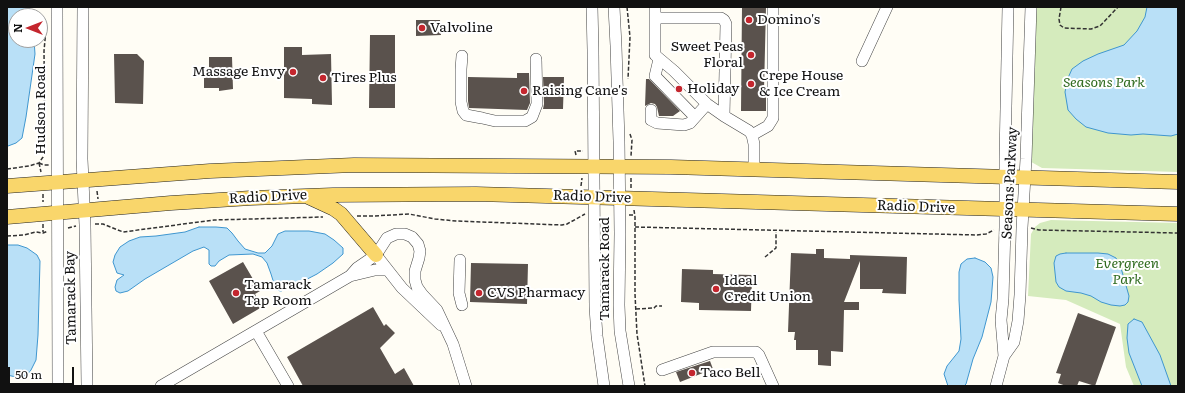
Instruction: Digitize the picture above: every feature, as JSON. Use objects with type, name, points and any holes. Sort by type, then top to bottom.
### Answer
[{"type":"main road","name":"Radio Drive","points":[[7,186],[215,171],[340,165],[595,166],[1178,182]]},
{"type":"main road","name":"Radio Drive","points":[[7,217],[210,200],[304,196],[476,194],[1178,214]]},
{"type":"main road","points":[[304,196],[339,213],[376,255]]},
{"type":"street","name":"Hudson Road","points":[[57,7],[58,213]]},
{"type":"street","name":"Tamarack Road","points":[[592,7],[595,166],[589,197],[597,336],[604,386]]},
{"type":"street","name":"Tamarack Road","points":[[614,7],[626,198],[619,312],[623,354],[629,386]]},
{"type":"street","points":[[752,135],[768,126],[773,118],[773,7]]},
{"type":"street","points":[[862,62],[887,7]]},
{"type":"street","name":"Seasons Parkway","points":[[996,386],[1004,356],[1001,320],[1003,299],[1008,7]]},
{"type":"street","name":"Seasons Parkway","points":[[1004,356],[1014,342],[1018,321],[1031,7]]},
{"type":"street","points":[[82,10],[82,159],[84,210]]},
{"type":"street","points":[[724,116],[726,24],[724,20],[721,18],[655,12],[655,55],[674,71],[707,104],[724,116],[749,131],[752,135],[754,144],[754,170]]},
{"type":"street","points":[[462,56],[462,111],[466,115],[495,121],[525,121],[532,117],[537,104],[536,58]]},
{"type":"street","points":[[659,59],[655,76],[695,117]]},
{"type":"street","points":[[651,110],[651,120],[657,123],[684,125],[690,123],[707,104]]},
{"type":"street","name":"Tamarack Bay","points":[[84,210],[87,386]]},
{"type":"street","name":"Tamarack Bay","points":[[58,213],[58,386]]},
{"type":"street","points":[[350,276],[357,268],[376,255],[387,238],[396,234],[405,234],[412,237],[418,244],[420,251],[414,271],[414,280],[422,294],[436,310],[453,344],[466,386]]},
{"type":"street","points":[[376,255],[402,288],[444,328]]},
{"type":"street","points":[[460,260],[459,293],[462,305]]},
{"type":"street","points":[[161,386],[350,276],[375,270],[387,270]]},
{"type":"street","points":[[256,331],[288,386]]},
{"type":"street","points":[[662,370],[717,352],[756,352],[759,355],[773,386]]},
{"type":"path","points":[[627,7],[630,37],[628,83]]},
{"type":"path","points":[[1061,7],[1059,19],[1060,25],[1064,28],[1091,29],[1100,26],[1118,7]]},
{"type":"path","points":[[7,169],[39,163],[43,157],[45,149],[44,48]]},
{"type":"path","points":[[628,132],[632,140],[625,167],[631,186],[626,198],[635,217],[636,309],[639,349],[645,386]]},
{"type":"path","points":[[358,216],[409,214],[456,221],[568,224],[584,214],[589,197],[575,151]]},
{"type":"path","points":[[39,163],[42,183],[44,233]]},
{"type":"path","points":[[7,236],[24,235],[36,232],[44,233],[46,231],[85,225],[103,224],[123,232],[214,220],[326,217]]},
{"type":"path","points":[[635,227],[977,235],[986,234],[995,229]]},
{"type":"path","points":[[1039,230],[1178,233]]},
{"type":"path","points":[[765,257],[776,248],[776,231]]},
{"type":"path","points":[[636,309],[662,306]]},
{"type":"green space","name":"Seasons Park","points":[[1031,7],[1178,7],[1178,172],[1042,168],[1026,159]]},
{"type":"green space","name":"Evergreen Park","points":[[1051,220],[1178,223],[1178,386],[1134,386],[1126,367],[1120,324],[1066,300],[1028,296],[1031,234],[1035,227],[1040,223]]},
{"type":"water","points":[[7,7],[29,7],[8,8],[8,48],[35,48],[35,54],[22,138],[16,143],[7,145]]},
{"type":"water","points":[[1147,7],[1178,7],[1178,134],[1171,136],[1143,134],[1131,135],[1108,133],[1086,127],[1068,110],[1065,92],[1068,78],[1072,69],[1083,61],[1098,54],[1124,45],[1137,31],[1145,17]]},
{"type":"water","points":[[199,227],[227,228],[245,249],[258,253],[265,253],[272,246],[278,234],[285,231],[309,231],[325,234],[343,248],[343,254],[317,274],[281,291],[276,290],[267,263],[262,257],[253,254],[229,255],[219,261],[215,266],[211,266],[209,264],[209,250],[204,247],[193,251],[145,279],[128,291],[120,293],[116,291],[115,287],[117,280],[124,275],[117,273],[113,262],[120,247],[129,241],[140,237],[185,232]]},
{"type":"water","points":[[7,245],[18,245],[27,248],[37,255],[40,261],[36,360],[27,375],[21,377],[7,375]]},
{"type":"water","points":[[1066,253],[1108,254],[1116,258],[1121,268],[1129,296],[1128,302],[1125,305],[1120,306],[1111,305],[1101,302],[1091,296],[1066,291],[1059,287],[1056,282],[1054,263],[1056,256]]},
{"type":"water","points":[[975,258],[985,262],[991,268],[993,277],[991,302],[982,337],[973,359],[966,384],[964,386],[948,386],[944,374],[947,366],[959,351],[961,339],[959,272],[961,264],[967,259]]},
{"type":"water","points":[[1134,319],[1142,322],[1160,355],[1171,386],[1142,386],[1129,353],[1127,338],[1128,324]]},
{"type":"building","points":[[742,7],[766,7],[764,90],[766,90],[766,111],[741,111]]},
{"type":"building","points":[[416,20],[440,20],[441,35],[416,36]]},
{"type":"building","points":[[370,35],[395,35],[395,108],[369,108]]},
{"type":"building","points":[[284,47],[302,47],[302,55],[331,54],[332,105],[312,104],[312,99],[284,98]]},
{"type":"building","points":[[114,54],[137,54],[144,61],[143,104],[115,103]]},
{"type":"building","points":[[209,57],[232,57],[233,89],[219,91],[219,88],[204,88],[204,69],[209,69]]},
{"type":"building","points":[[517,73],[529,73],[530,103],[527,110],[469,108],[468,77],[517,78]]},
{"type":"building","points":[[543,77],[564,77],[563,109],[543,109]]},
{"type":"building","points":[[646,79],[649,79],[680,111],[673,116],[659,116],[655,104],[651,103],[645,106]]},
{"type":"building","points":[[816,249],[824,249],[824,258],[850,259],[850,255],[907,257],[906,294],[882,293],[883,289],[860,289],[860,261],[844,302],[859,302],[859,310],[844,310],[843,352],[831,351],[831,366],[818,365],[818,350],[796,350],[796,340],[794,340],[795,332],[788,332],[791,253],[816,254]]},
{"type":"building","name":"Tamarack Tap Room","points":[[243,262],[260,291],[255,294],[262,307],[233,324],[209,281]]},
{"type":"building","name":"CVS Pharmacy","points":[[471,263],[528,264],[527,304],[470,302]]},
{"type":"building","name":"Ideal Credit Union","points":[[682,269],[713,270],[713,274],[752,275],[751,311],[699,310],[699,303],[681,302]]},
{"type":"building","points":[[373,307],[384,326],[386,324],[395,333],[380,348],[395,374],[404,368],[414,386],[303,386],[287,357]]},
{"type":"building","points":[[1078,313],[1116,327],[1095,386],[1079,381],[1077,386],[1066,386],[1058,383],[1061,374],[1056,373]]},
{"type":"building","points":[[710,361],[713,369],[680,382],[676,372]]},
{"type":"place","name":"Domino's","points":[[749,20]]},
{"type":"place","name":"Valvoline","points":[[422,28]]},
{"type":"place","name":"Sweet Peas Floral","points":[[751,55]]},
{"type":"place","name":"Massage Envy","points":[[293,72]]},
{"type":"place","name":"Tires Plus","points":[[323,78]]},
{"type":"place","name":"Crepe House & Ice Cream","points":[[751,84]]},
{"type":"place","name":"Holiday","points":[[679,89]]},
{"type":"place","name":"Raising Cane's","points":[[524,91]]},
{"type":"place","name":"Ideal Credit Union","points":[[716,289]]},
{"type":"place","name":"Tamarack Tap Room","points":[[236,293]]},
{"type":"place","name":"CVS Pharmacy","points":[[479,293]]},
{"type":"place","name":"Taco Bell","points":[[692,373]]}]
